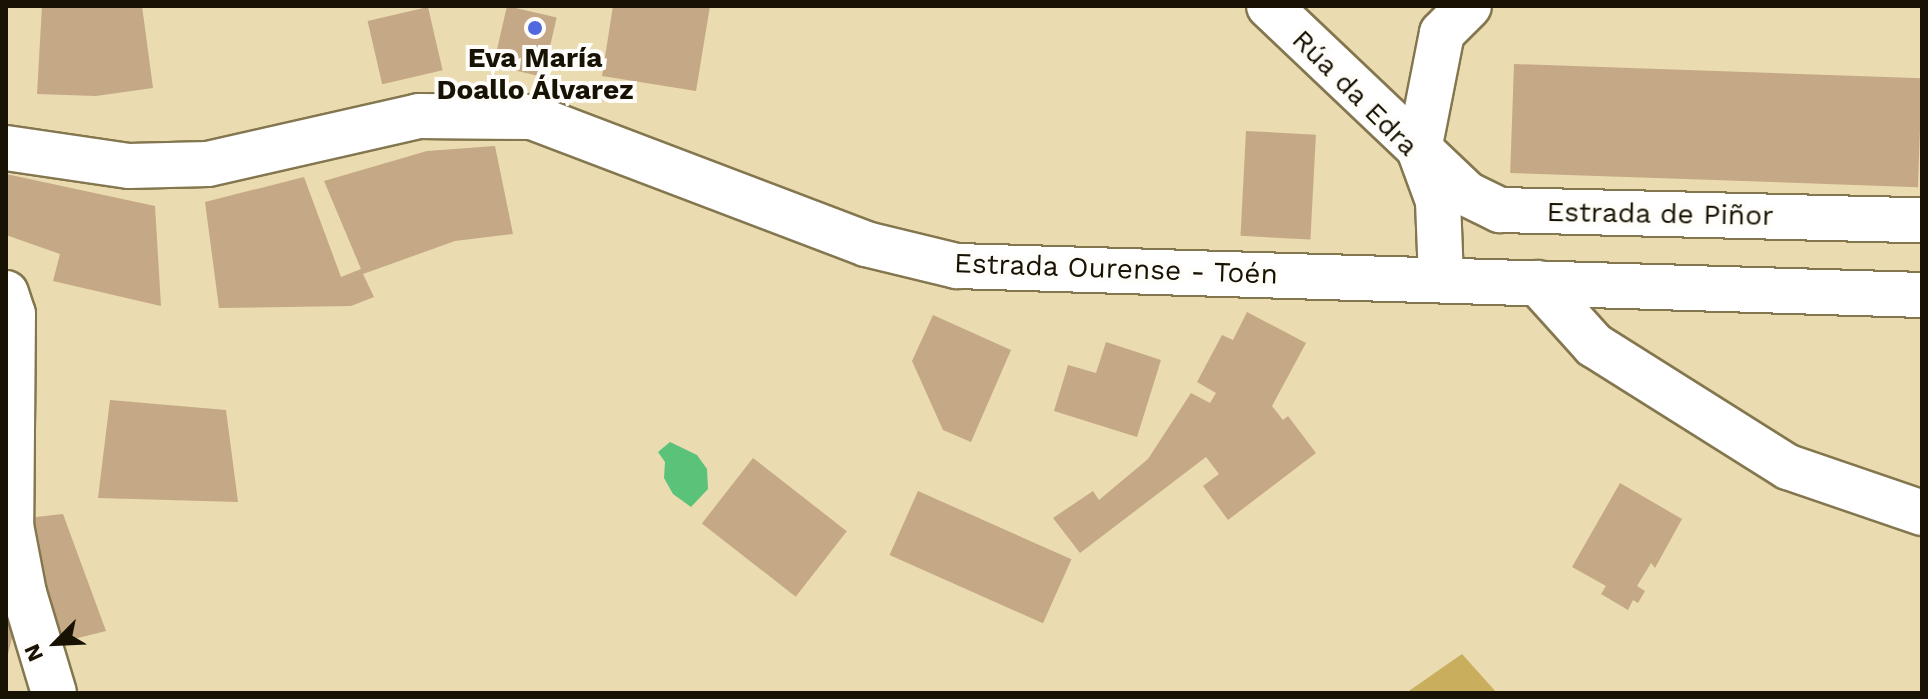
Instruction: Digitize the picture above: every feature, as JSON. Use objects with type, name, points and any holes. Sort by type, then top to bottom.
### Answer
[{"type":"street","name":"Rúa da Edra","points":[[1269,6],[1419,150],[1438,201],[1441,280]]},
{"type":"street","points":[[1419,150],[1442,33],[1469,6]]},
{"type":"street","name":"Estrada Ourense - Toén","points":[[6,148],[129,166],[208,164],[419,116],[532,117],[866,244],[957,266],[1922,295]]},
{"type":"street","name":"Estrada de Piñor","points":[[1419,150],[1467,194],[1500,210],[1922,220]]},
{"type":"street","points":[[1538,283],[1594,345],[1788,467],[1922,513]]},
{"type":"street","points":[[6,293],[13,314],[9,525],[24,593],[54,693]]},
{"type":"shaded area","points":[[670,442],[697,455],[707,469],[708,489],[691,507],[673,494],[664,478],[665,462],[658,452]]},
{"type":"shaded area","points":[[1462,654],[1497,693],[1406,693]]},
{"type":"building","points":[[42,6],[142,6],[153,88],[96,96],[37,94]]},
{"type":"building","points":[[507,6],[557,17],[543,77],[493,65]]},
{"type":"building","points":[[613,6],[710,6],[696,91],[602,76]]},
{"type":"building","points":[[428,7],[443,70],[382,84],[368,21]]},
{"type":"building","points":[[1514,64],[1922,78],[1918,187],[1510,173]]},
{"type":"building","points":[[1246,131],[1316,135],[1310,240],[1241,236]]},
{"type":"building","points":[[495,146],[513,234],[455,241],[363,274],[374,297],[351,306],[219,308],[205,202],[304,177],[341,277],[361,269],[324,181],[427,151]]},
{"type":"building","points":[[6,174],[155,206],[161,306],[53,281],[60,254],[6,235]]},
{"type":"building","points":[[1247,312],[1306,343],[1272,406],[1283,420],[1288,416],[1316,453],[1228,520],[1203,486],[1219,474],[1206,457],[1080,553],[1053,518],[1093,491],[1099,500],[1148,459],[1191,393],[1210,403],[1216,393],[1197,382],[1222,335],[1233,340]]},
{"type":"building","points":[[933,315],[1011,350],[971,442],[943,430],[912,361]]},
{"type":"building","points":[[1106,342],[1161,360],[1137,437],[1054,411],[1068,365],[1096,373]]},
{"type":"building","points":[[110,400],[226,410],[238,502],[98,498]]},
{"type":"building","points":[[753,458],[847,531],[796,597],[702,523]]},
{"type":"building","points":[[1620,483],[1682,519],[1655,568],[1651,563],[1637,586],[1645,591],[1638,603],[1633,600],[1628,610],[1601,594],[1606,586],[1572,567]]},
{"type":"building","points":[[918,491],[1071,559],[1043,623],[890,555]]},
{"type":"building","points":[[63,514],[106,631],[46,646],[18,519]]},
{"type":"building","points":[[6,619],[16,622],[7,658],[6,658]]},
{"type":"place","name":"Eva María Doallo Álvarez","points":[[535,28]]}]
